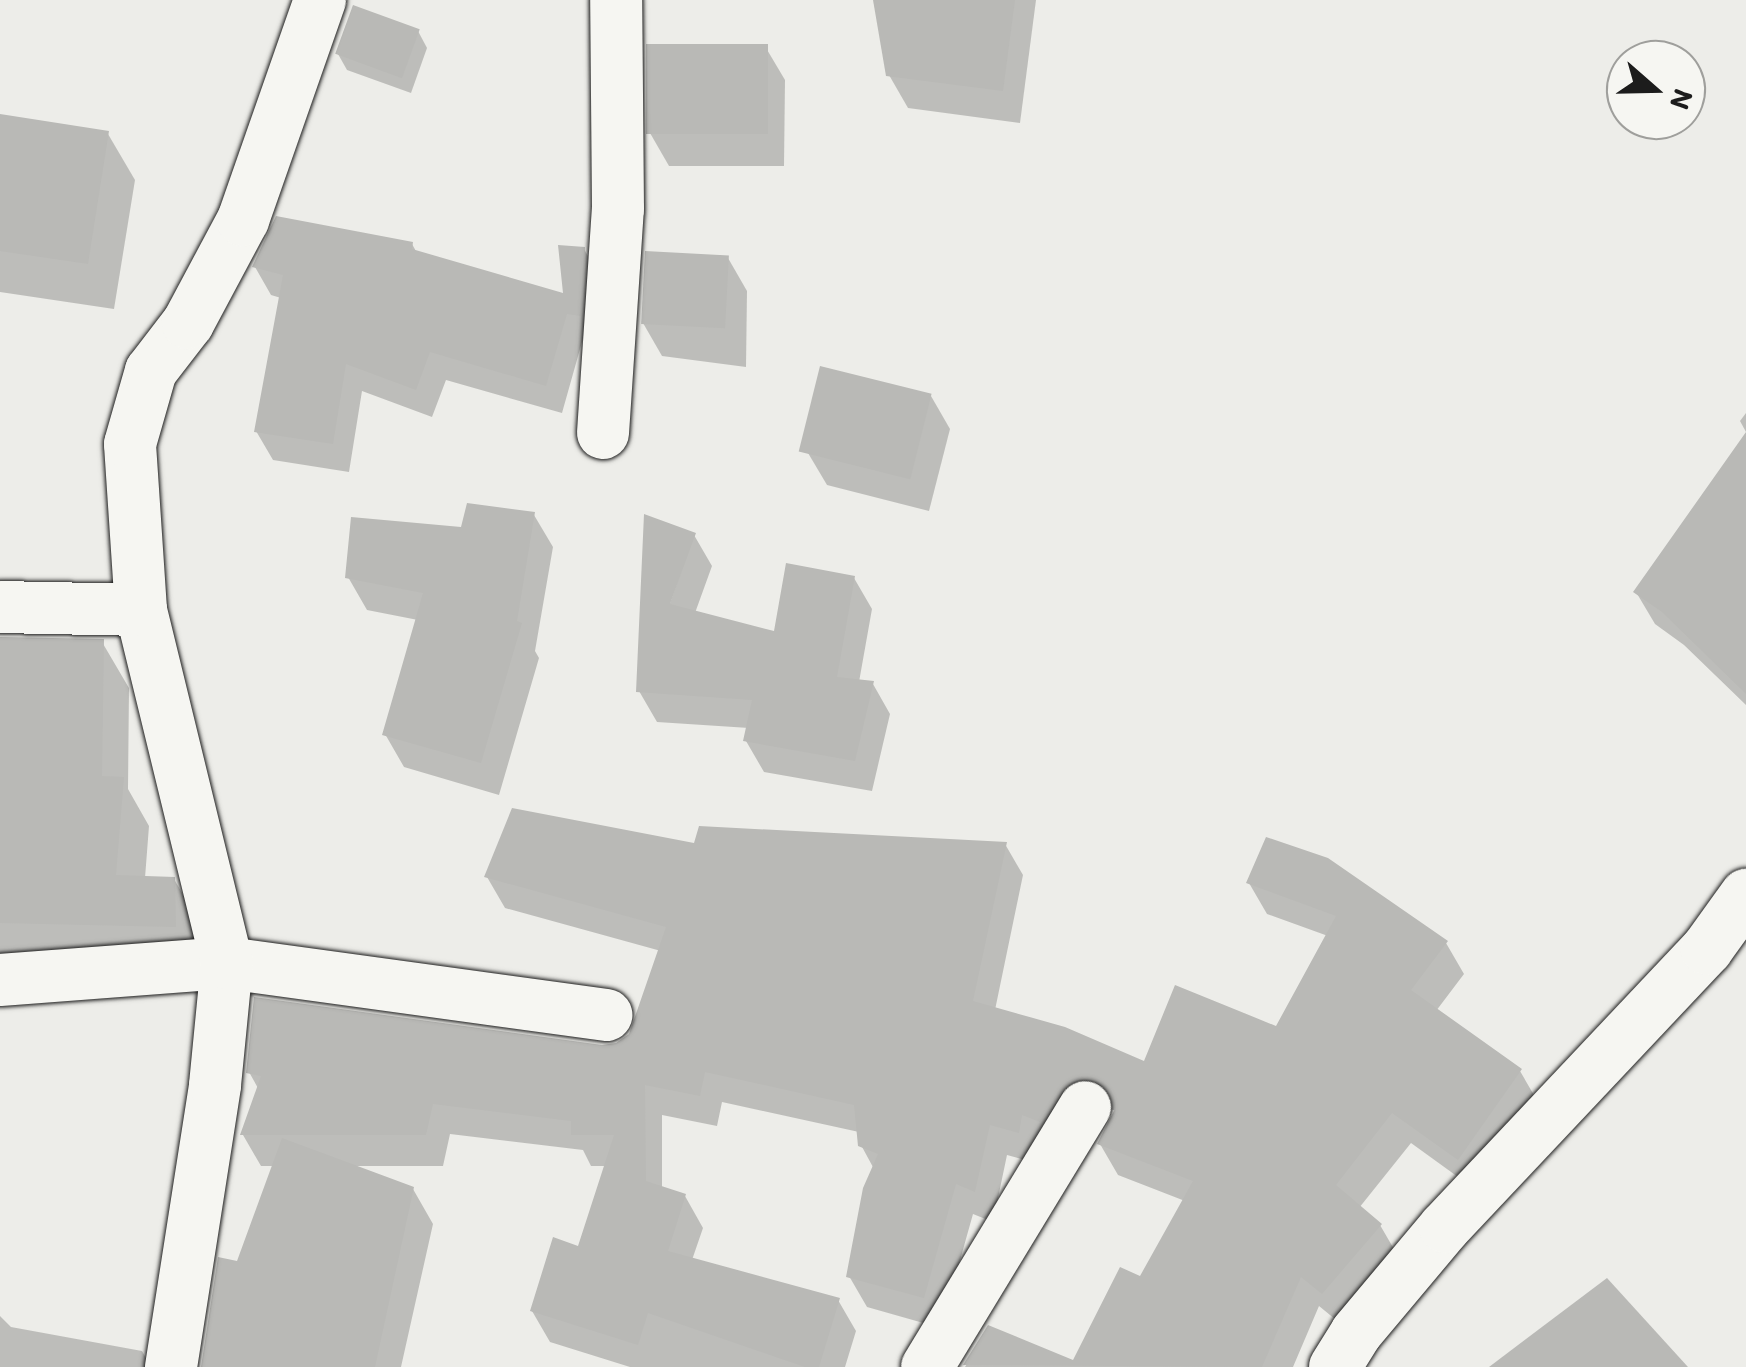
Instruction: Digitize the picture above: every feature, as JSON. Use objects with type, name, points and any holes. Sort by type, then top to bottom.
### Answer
[{"type":"street","points":[[171,1367],[215,1085],[227,963],[141,610],[130,444],[150,371],[188,323],[243,220],[320,0]]},
{"type":"street","points":[[603,433],[618,209],[616,0]]},
{"type":"street","points":[[0,607],[141,610]]},
{"type":"street","points":[[1335,1367],[1356,1333],[1445,1227],[1707,949],[1746,895]]},
{"type":"street","points":[[0,980],[227,963],[606,1015]]},
{"type":"street","points":[[927,1367],[1085,1107]]},
{"type":"building","points":[[873,0],[1015,0],[1003,91],[886,76]]},
{"type":"building","points":[[353,5],[420,29],[402,78],[335,54]]},
{"type":"building","points":[[646,44],[768,44],[768,134],[646,134]]},
{"type":"building","points":[[0,114],[109,131],[88,264],[0,251]]},
{"type":"building","points":[[276,216],[413,242],[412,249],[563,293],[558,245],[585,247],[581,316],[567,314],[546,386],[430,352],[416,390],[346,364],[333,444],[254,432],[283,275],[252,267]]},
{"type":"building","points":[[645,251],[729,255],[725,328],[641,324]]},
{"type":"building","points":[[820,366],[932,394],[910,479],[799,451]]},
{"type":"building","points":[[1746,432],[1746,694],[1662,612],[1633,592]]},
{"type":"building","points":[[467,503],[535,512],[517,621],[522,623],[481,763],[382,735],[423,593],[345,578],[351,517],[461,527]]},
{"type":"building","points":[[644,514],[696,533],[670,604],[774,631],[786,563],[855,576],[837,677],[874,681],[855,761],[743,741],[752,700],[636,692]]},
{"type":"building","points":[[0,637],[104,639],[102,776],[124,777],[116,875],[175,877],[176,927],[0,923]]},
{"type":"building","points":[[512,808],[694,843],[699,826],[1007,842],[973,1001],[1065,1027],[1144,1061],[1175,985],[1276,1026],[1336,916],[1246,883],[1266,837],[1328,858],[1448,941],[1411,990],[1522,1069],[1458,1160],[1392,1113],[1336,1185],[1382,1224],[1322,1294],[1301,1277],[1262,1367],[963,1365],[988,1325],[1073,1360],[1120,1267],[1140,1276],[1193,1181],[1097,1144],[1115,1109],[1112,1094],[1100,1081],[1085,1077],[1070,1081],[1040,1122],[1022,1115],[1019,1133],[990,1125],[975,1192],[956,1184],[924,1298],[846,1277],[863,1188],[878,1154],[858,1146],[854,1105],[705,1072],[700,1096],[645,1085],[646,1181],[686,1194],[668,1251],[840,1298],[819,1367],[805,1367],[648,1313],[638,1345],[530,1311],[553,1237],[578,1246],[614,1135],[571,1135],[571,1121],[433,1104],[426,1135],[240,1135],[261,1076],[246,1073],[254,997],[602,1045],[616,1043],[629,1034],[666,927],[484,877]]},
{"type":"building","points":[[282,1138],[414,1187],[375,1367],[201,1367],[218,1257],[237,1261]]},
{"type":"building","points":[[1607,1278],[1688,1367],[1489,1367]]}]
